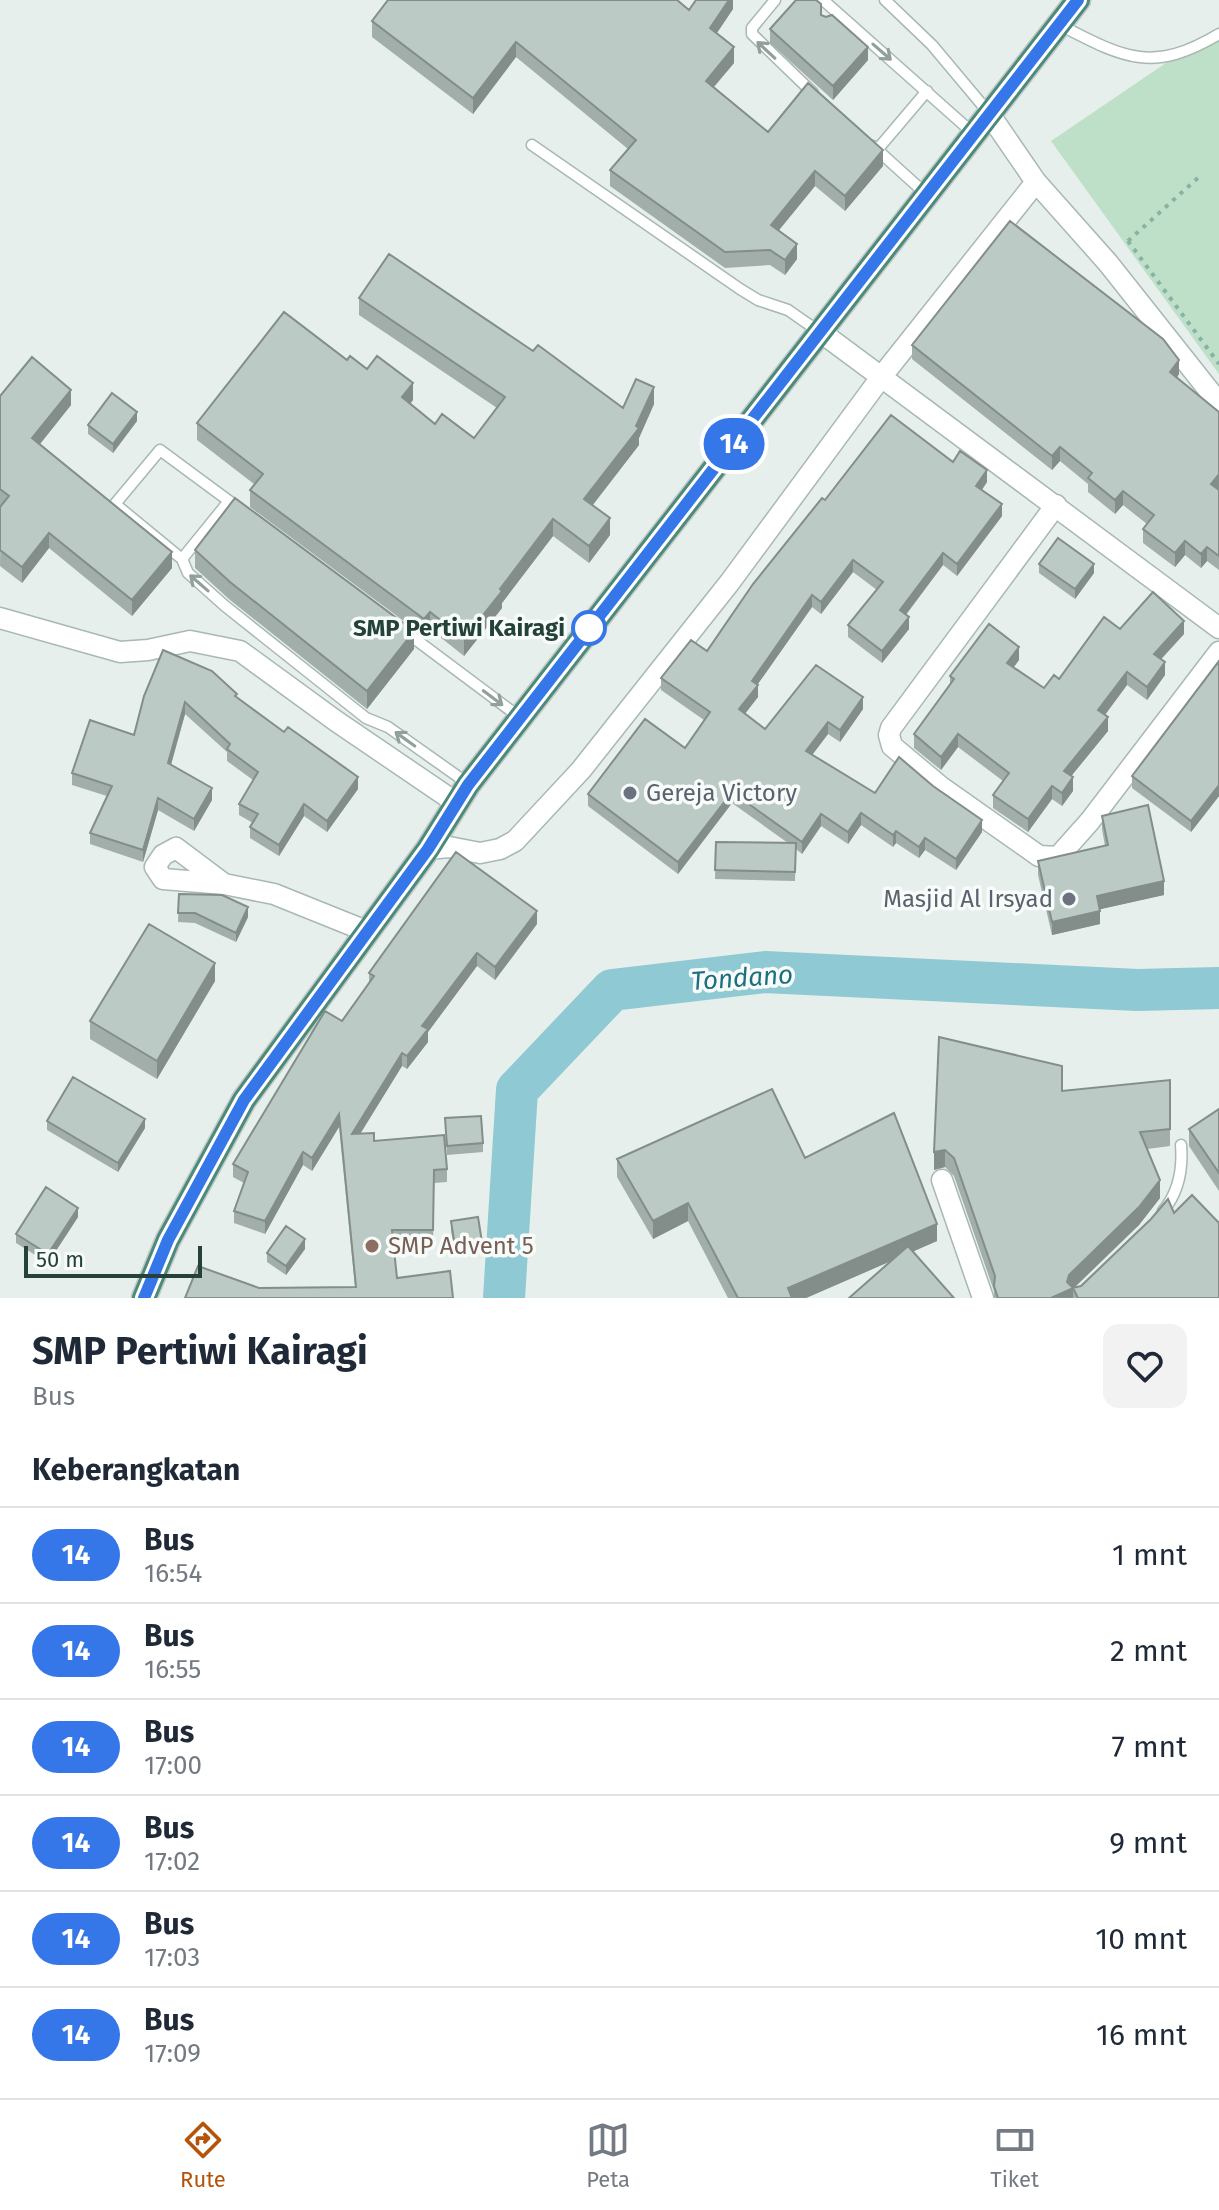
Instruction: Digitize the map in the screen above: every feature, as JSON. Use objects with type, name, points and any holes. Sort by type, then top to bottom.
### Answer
[{"type":"highway","points":[[144,1298],[168,1240],[244,1100],[428,849],[463,794],[1078,0]]},
{"type":"street","points":[[990,115],[1036,182],[1108,263],[1219,403]]},
{"type":"street","points":[[428,849],[449,847],[480,853],[500,849],[515,841],[581,770],[721,594],[882,376],[1036,182]]},
{"type":"street","points":[[822,333],[1219,628]]},
{"type":"street","points":[[1056,505],[891,728],[892,746],[941,787],[1039,856],[1058,857],[1090,821],[1219,652]]},
{"type":"street","points":[[0,618],[120,652],[190,641],[240,651],[336,721],[463,794]]},
{"type":"street","points":[[224,884],[274,894],[366,931]]},
{"type":"street","points":[[942,1180],[983,1298]]},
{"type":"lane","points":[[775,0],[752,28],[752,34],[790,67],[821,100]]},
{"type":"lane","points":[[823,0],[975,135]]},
{"type":"lane","points":[[885,0],[932,45],[990,115]]},
{"type":"lane","points":[[827,23],[836,12]]},
{"type":"lane","points":[[1060,25],[1119,54],[1151,60],[1196,47],[1219,34]]},
{"type":"lane","points":[[877,150],[927,91]]},
{"type":"lane","points":[[866,140],[928,196]]},
{"type":"lane","points":[[532,145],[740,289],[758,300],[788,310],[822,333]]},
{"type":"lane","points":[[254,520],[160,450],[115,504],[182,559],[188,573],[225,606],[366,718],[388,727],[463,794]]},
{"type":"lane","points":[[182,559],[229,501]]},
{"type":"lane","points":[[394,624],[522,719]]},
{"type":"lane","points":[[1155,1219],[1175,1193],[1181,1166],[1181,1145]]},
{"type":"path","points":[[1200,176],[1128,241],[1219,364]]},
{"type":"green space","points":[[1219,27],[1219,374],[1051,141]]},
{"type":"building","points":[[388,0],[677,0],[689,10],[696,0],[729,0],[710,28],[734,47],[706,81],[768,132],[808,83],[883,150],[845,196],[815,171],[771,225],[797,244],[785,260],[770,250],[725,252],[610,170],[636,140],[516,42],[473,98],[372,21]]},
{"type":"building","points":[[796,0],[816,0],[821,4],[821,15],[832,15],[868,47],[833,86],[770,29]]},
{"type":"building","points":[[1010,221],[1163,339],[1179,360],[1170,372],[1219,412],[1219,474],[1211,484],[1219,490],[1219,556],[1207,547],[1201,554],[1185,541],[1175,553],[1143,529],[1154,515],[1123,491],[1115,500],[1088,478],[1092,473],[1060,447],[1052,456],[912,345]]},
{"type":"building","points":[[389,254],[533,351],[538,345],[623,408],[636,379],[654,387],[636,426],[639,428],[584,499],[610,518],[589,546],[553,519],[464,639],[430,612],[424,619],[250,490],[263,474],[197,423],[284,312],[347,360],[350,356],[367,369],[377,356],[413,383],[402,397],[435,424],[442,414],[474,438],[505,397],[359,298]]},
{"type":"building","points":[[32,357],[71,390],[32,438],[172,552],[132,600],[49,533],[22,567],[0,550],[0,507],[9,496],[0,489],[0,396]]},
{"type":"building","points":[[112,393],[137,412],[113,444],[88,425]]},
{"type":"building","points":[[891,415],[953,462],[960,451],[987,470],[976,486],[1002,504],[957,564],[943,553],[900,610],[909,617],[882,651],[848,625],[883,582],[853,560],[821,602],[812,595],[752,681],[758,685],[739,709],[765,729],[816,665],[863,697],[840,730],[828,722],[806,751],[875,793],[899,757],[933,786],[982,820],[956,859],[925,838],[919,847],[896,831],[893,835],[861,813],[848,832],[821,814],[802,842],[732,792],[678,862],[588,794],[645,719],[685,748],[710,712],[661,678],[691,640],[707,651],[753,584],[822,498],[825,500]]},
{"type":"building","points":[[235,498],[414,631],[367,691],[230,582],[195,550]]},
{"type":"building","points":[[1058,538],[1094,564],[1075,589],[1039,564]]},
{"type":"building","points":[[1153,592],[1184,621],[1154,654],[1165,662],[1147,687],[1127,672],[1098,710],[1108,717],[1064,771],[1073,777],[1062,793],[1052,786],[1028,819],[993,795],[1009,773],[958,734],[941,757],[914,734],[954,679],[950,676],[989,624],[1019,647],[1007,663],[1044,688],[1054,675],[1059,679],[1104,617],[1120,629]]},
{"type":"building","points":[[163,650],[212,671],[237,694],[235,696],[284,732],[288,727],[358,777],[327,821],[304,804],[279,845],[250,827],[258,814],[239,804],[258,772],[227,749],[230,744],[185,702],[168,763],[212,788],[194,819],[158,798],[143,850],[90,833],[112,786],[72,773],[90,720],[134,735],[144,696]]},
{"type":"building","points":[[1219,661],[1219,785],[1191,821],[1132,776]]},
{"type":"building","points":[[1148,805],[1164,881],[1097,896],[1100,911],[1052,922],[1038,861],[1108,845],[1102,816]]},
{"type":"building","points":[[716,842],[796,843],[795,872],[715,870]]},
{"type":"building","points":[[456,852],[537,911],[495,967],[477,953],[422,1026],[428,1029],[407,1056],[402,1053],[352,1134],[374,1133],[374,1141],[444,1135],[447,1169],[434,1170],[433,1230],[392,1230],[397,1278],[450,1271],[453,1298],[185,1298],[198,1266],[259,1288],[356,1287],[339,1114],[312,1158],[303,1152],[265,1221],[234,1211],[248,1172],[233,1164],[325,1011],[342,1021],[374,976],[369,973]]},
{"type":"building","points":[[179,894],[222,895],[248,907],[236,933],[195,913],[178,913]]},
{"type":"building","points":[[149,924],[215,963],[157,1061],[90,1021]]},
{"type":"building","points":[[939,1037],[1062,1066],[1062,1091],[1170,1080],[1170,1129],[1140,1132],[1160,1180],[1139,1207],[1069,1275],[1067,1282],[1073,1288],[1051,1298],[998,1298],[995,1276],[954,1158],[945,1150],[934,1152]]},
{"type":"building","points":[[73,1077],[145,1119],[118,1163],[47,1121]]},
{"type":"building","points":[[772,1089],[805,1158],[894,1113],[937,1224],[788,1288],[792,1298],[738,1298],[688,1203],[653,1221],[617,1159]]},
{"type":"building","points":[[1219,1109],[1219,1173],[1189,1129]]},
{"type":"building","points":[[481,1116],[483,1143],[447,1146],[445,1118]]},
{"type":"building","points":[[46,1187],[78,1208],[48,1254],[16,1234]]},
{"type":"building","points":[[1192,1195],[1219,1223],[1219,1298],[1078,1298],[1073,1288],[1081,1286],[1168,1199],[1174,1213]]},
{"type":"building","points":[[478,1217],[482,1242],[455,1247],[451,1221]]},
{"type":"building","points":[[286,1226],[305,1239],[286,1266],[267,1253]]},
{"type":"building","points":[[908,1246],[954,1298],[849,1298]]},
{"type":"waterway","name":"Tondano","points":[[504,1298],[517,1090],[612,990],[765,972],[1137,990],[1219,988]]},
{"type":"bus line","name":"14","points":[[144,1298],[168,1240],[244,1100],[446,824],[468,785],[1078,0]]},
{"type":"place","name":"SMP Pertiwi Kairagi","points":[[589,628]]},
{"type":"place","name":"Gereja Victory","points":[[630,793]]},
{"type":"place","name":"Masjid Al Irsyad","points":[[1069,899]]},
{"type":"place","name":"SMP Advent 5","points":[[372,1246]]}]
